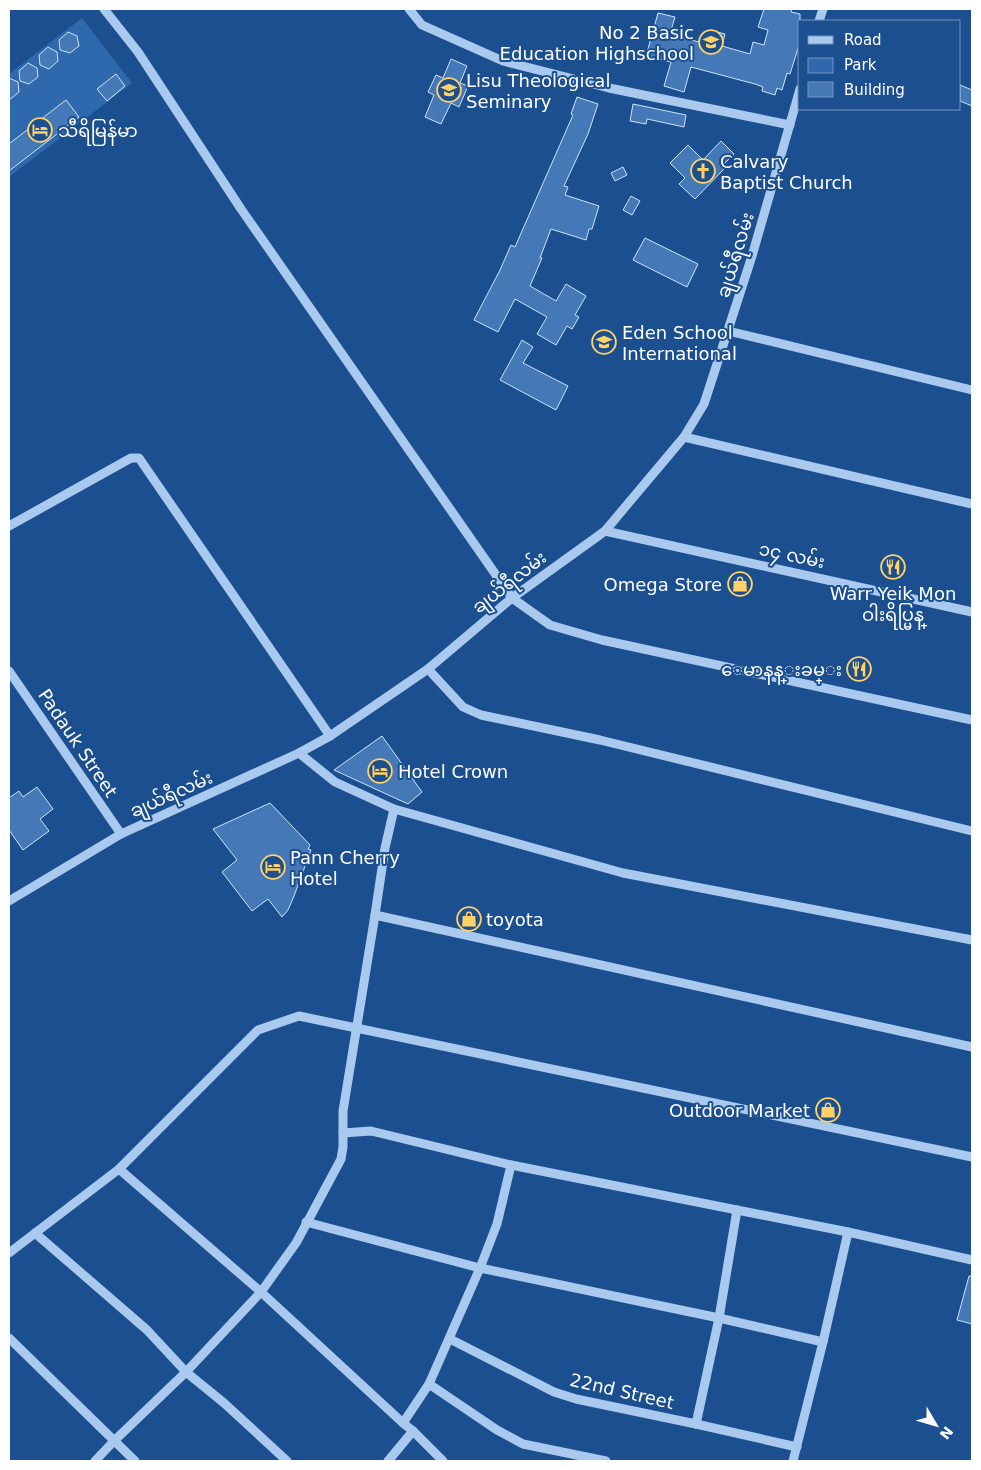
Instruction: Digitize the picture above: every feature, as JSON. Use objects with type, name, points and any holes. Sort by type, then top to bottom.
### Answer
[{"type":"street","points":[[104,9],[138,52],[241,209],[512,598],[550,625],[602,640],[972,720]]},
{"type":"street","points":[[409,9],[422,24],[503,61],[609,88],[790,125]]},
{"type":"street","name":"ချယ်ရီလမ်း","points":[[9,901],[121,834],[299,753],[330,736],[428,668],[512,598],[605,531],[684,437],[704,404],[752,256],[798,96]]},
{"type":"street","points":[[728,332],[972,390]]},
{"type":"street","points":[[684,437],[972,504]]},
{"type":"street","points":[[9,526],[131,458],[140,459],[330,736]]},
{"type":"street","name":"၁၄ လမ်း","points":[[605,531],[972,612]]},
{"type":"street","points":[[428,668],[463,707],[481,715],[600,740],[972,831]]},
{"type":"street","name":"Padauk Street","points":[[9,671],[121,834]]},
{"type":"street","points":[[299,753],[335,782],[394,809],[622,873],[972,940]]},
{"type":"street","points":[[95,1461],[186,1372],[261,1292],[296,1242],[341,1159],[342,1111],[385,848],[394,809]]},
{"type":"street","points":[[375,915],[972,1047]]},
{"type":"street","points":[[9,1253],[119,1169],[258,1030],[299,1016],[972,1157]]},
{"type":"street","points":[[343,1133],[371,1131],[512,1165],[848,1232],[972,1260]]},
{"type":"street","points":[[403,1423],[429,1384],[480,1268],[497,1224],[512,1165]]},
{"type":"street","points":[[119,1169],[261,1292],[444,1461]]},
{"type":"street","points":[[696,1424],[719,1318],[737,1210]]},
{"type":"street","points":[[306,1222],[480,1268],[719,1318],[823,1342]]},
{"type":"street","points":[[793,1461],[848,1232]]},
{"type":"street","points":[[35,1233],[147,1330],[186,1372],[224,1403],[287,1461]]},
{"type":"street","points":[[9,1338],[135,1461]]},
{"type":"street","name":"22nd Street","points":[[450,1339],[554,1392],[576,1399],[797,1447]]},
{"type":"street","points":[[429,1384],[497,1430],[523,1444],[606,1461]]},
{"type":"street","points":[[388,1461],[413,1432]]},
{"type":"green space","name":"သီရိမြန်မာ","points":[[82,18],[132,83],[9,177],[9,74]]},
{"type":"building","points":[[764,9],[792,9],[791,12],[800,14],[800,20],[798,20],[798,48],[790,74],[787,73],[782,90],[777,88],[775,95],[762,91],[763,87],[755,84],[691,67],[684,92],[664,86],[671,62],[646,56],[658,13],[675,17],[670,34],[706,44],[710,30],[725,34],[722,46],[750,54],[753,42],[764,45],[768,30],[758,27]]},
{"type":"building","points":[[68,32],[77,36],[79,46],[70,53],[60,50],[59,40]]},
{"type":"building","points":[[48,47],[57,52],[58,61],[49,69],[40,65],[39,55]]},
{"type":"building","points":[[451,59],[467,66],[460,83],[468,86],[459,107],[451,103],[441,124],[425,117],[434,95],[428,92],[436,75],[443,78]]},
{"type":"building","points":[[28,63],[37,68],[38,77],[29,84],[20,81],[19,71]]},
{"type":"building","points":[[116,74],[125,86],[107,101],[97,89]]},
{"type":"building","points":[[9,78],[18,82],[19,92],[9,100]]},
{"type":"building","points":[[961,85],[972,90],[972,106],[961,101]]},
{"type":"building","points":[[577,97],[598,104],[588,134],[564,186],[568,187],[565,195],[599,206],[592,229],[589,229],[586,240],[551,229],[540,258],[542,258],[530,286],[556,301],[566,284],[586,296],[575,315],[579,317],[572,329],[567,326],[556,345],[537,334],[547,317],[515,299],[498,332],[474,320],[511,245],[515,247],[573,115],[571,114]]},
{"type":"building","points":[[66,100],[79,117],[9,171],[9,144]]},
{"type":"building","points":[[633,104],[686,115],[684,127],[647,119],[646,124],[630,121]]},
{"type":"building","points":[[721,141],[734,154],[722,166],[724,169],[695,199],[679,184],[685,178],[670,163],[688,145],[703,160]]},
{"type":"building","points":[[623,167],[627,175],[615,181],[611,173]]},
{"type":"building","points":[[631,196],[640,201],[632,215],[623,210]]},
{"type":"building","points":[[645,238],[698,264],[687,287],[633,260]]},
{"type":"building","points":[[522,340],[533,347],[523,363],[568,386],[556,410],[500,380]]},
{"type":"building","points":[[382,736],[422,792],[408,804],[334,770]]},
{"type":"building","points":[[37,787],[53,809],[40,819],[49,831],[23,850],[9,830],[9,798],[19,791],[23,797]]},
{"type":"building","name":"Pann Cherry Hotel","points":[[270,803],[310,845],[308,849],[311,850],[288,910],[282,917],[268,899],[252,911],[222,872],[237,860],[213,829]]},
{"type":"building","points":[[969,1276],[972,1276],[972,1324],[957,1320]]},
{"type":"place","name":"No 2 Basic Education Highschool","points":[[711,42]]},
{"type":"place","name":"Lisu Theological Seminary","points":[[449,90]]},
{"type":"place","name":"သီရိမြန်မာ","points":[[40,130]]},
{"type":"place","name":"Calvary Baptist Church","points":[[703,171]]},
{"type":"place","name":"Eden School International","points":[[604,342]]},
{"type":"place","name":"Warr Yeik Mon ဝါးရိပ္မြန္","points":[[893,567]]},
{"type":"place","name":"Omega Store","points":[[740,584]]},
{"type":"place","name":"ေမာနန္းခမ္း","points":[[859,669]]},
{"type":"place","name":"Hotel Crown","points":[[380,771]]},
{"type":"place","name":"Pann Cherry Hotel","points":[[273,867]]},
{"type":"place","name":"toyota","points":[[469,919]]},
{"type":"place","name":"Outdoor Market","points":[[828,1110]]}]
